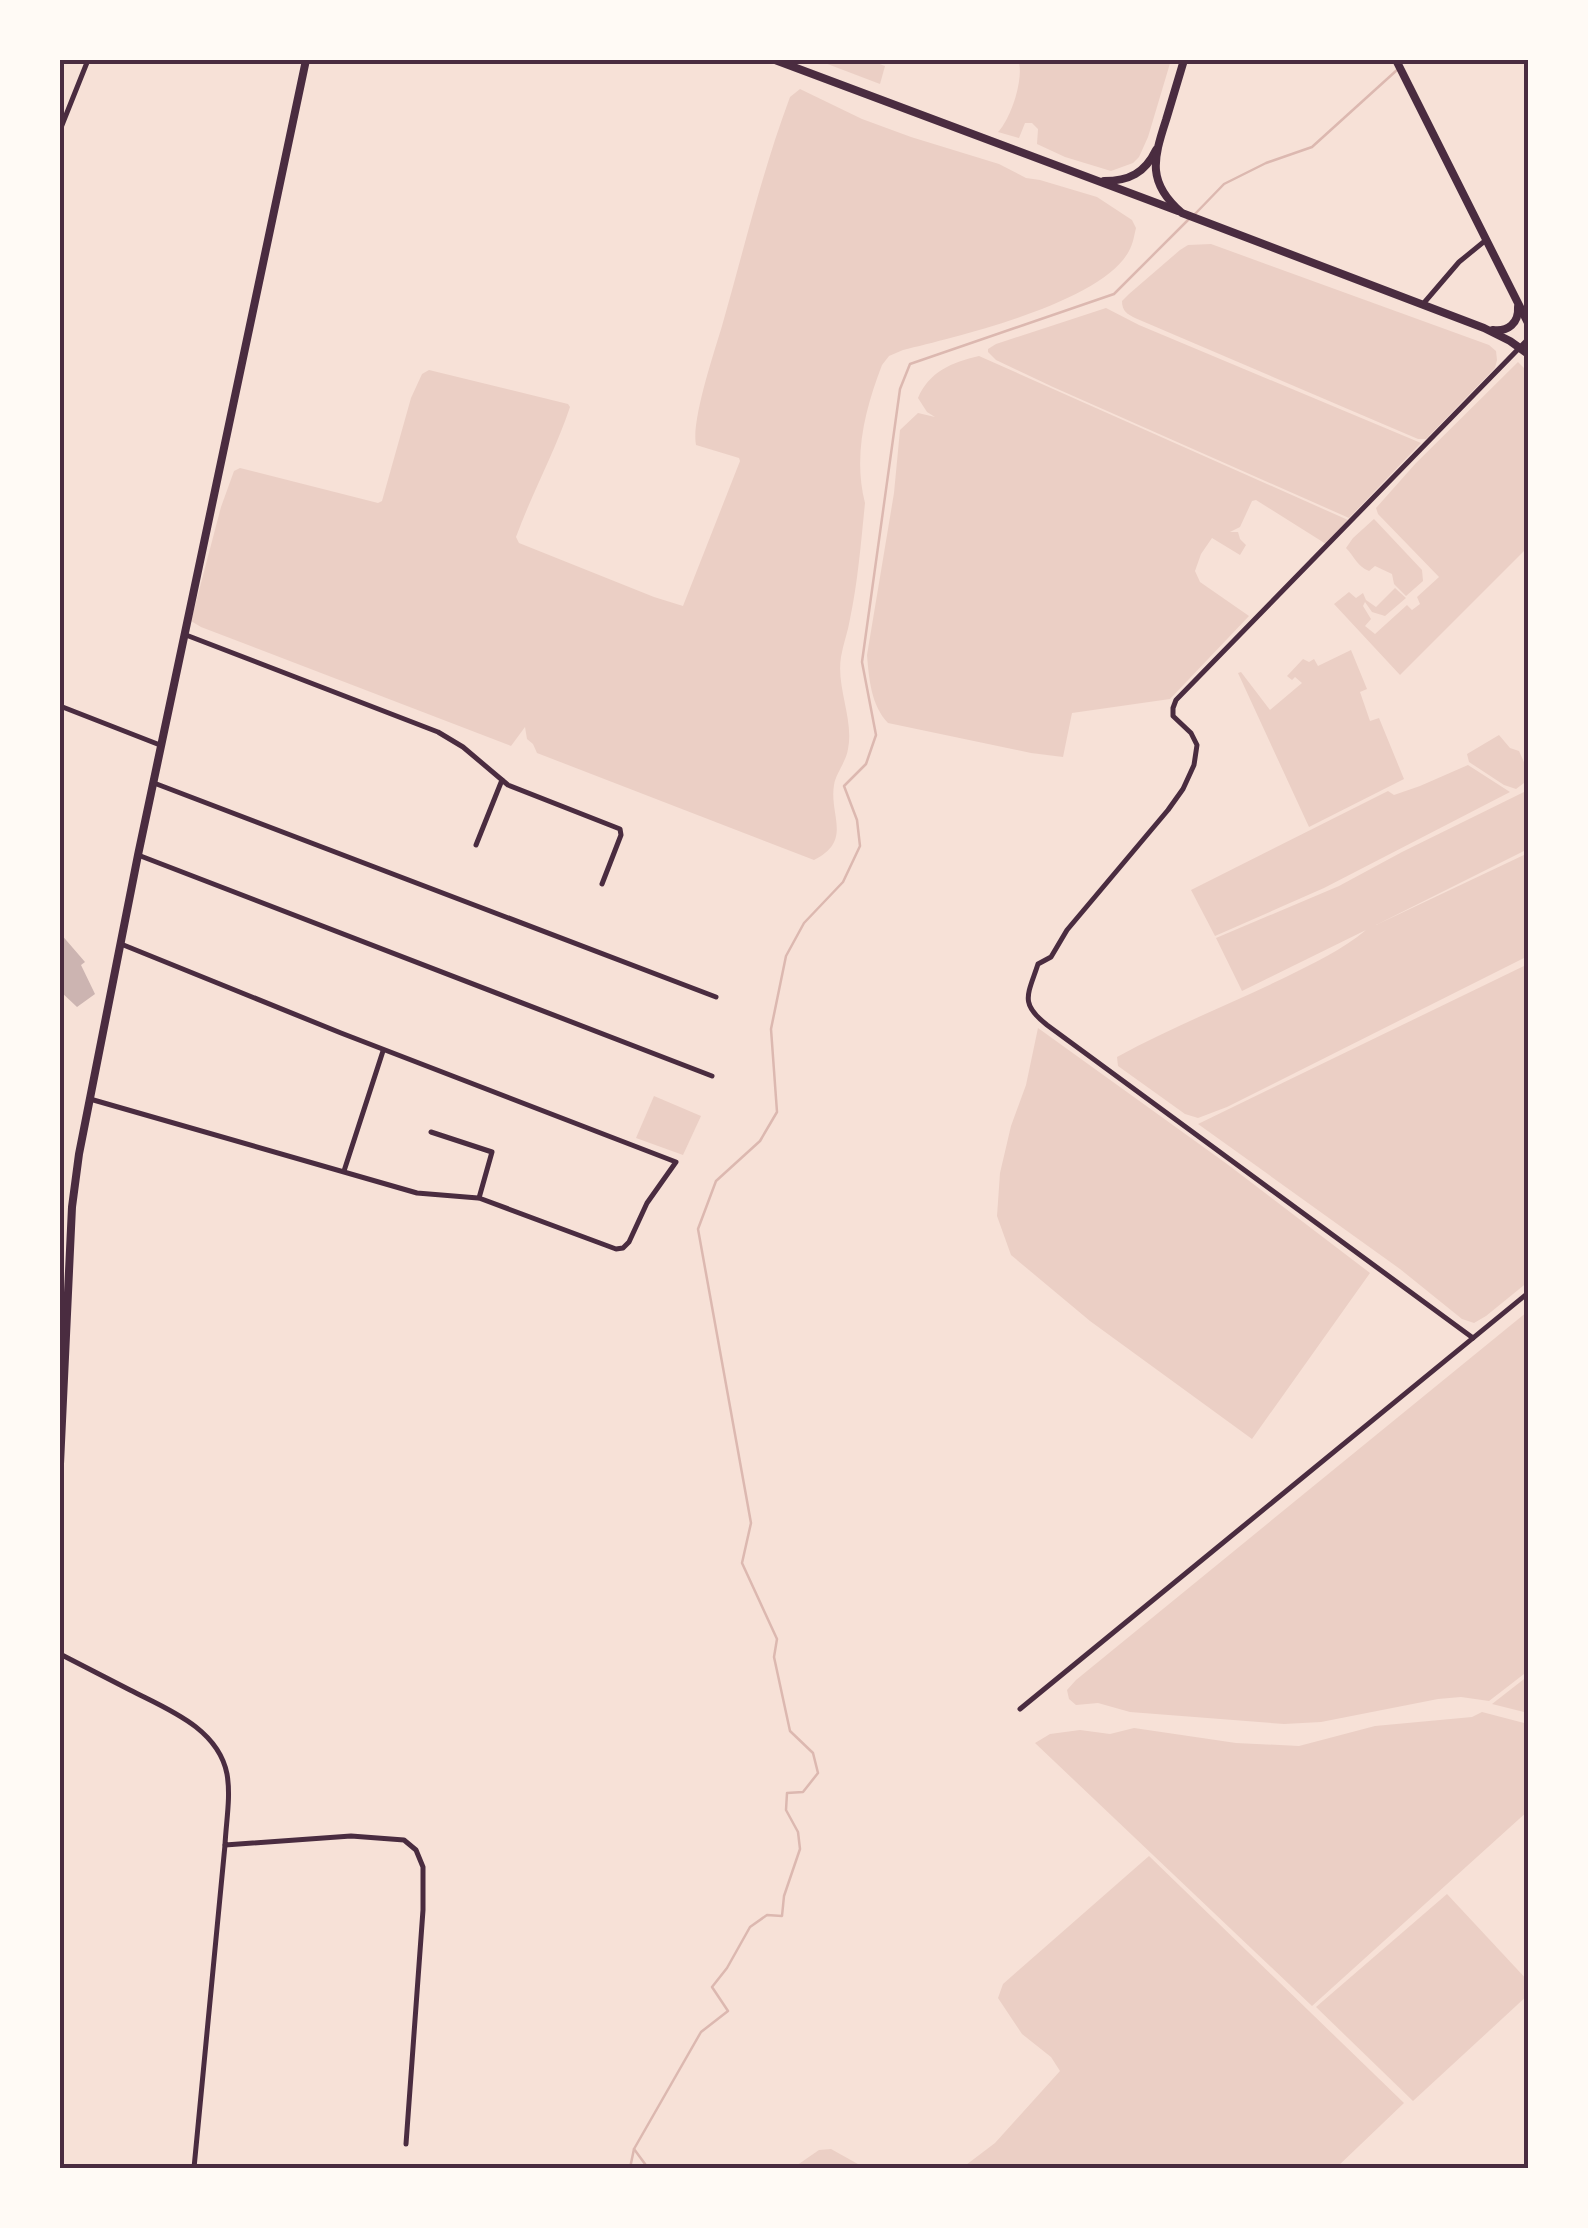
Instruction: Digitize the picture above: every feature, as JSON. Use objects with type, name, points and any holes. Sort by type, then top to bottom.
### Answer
[{"type":"street","points":[[60,128],[88,60]]},
{"type":"street","points":[[60,1464],[72,1207],[79,1154],[306,60]]},
{"type":"street","points":[[775,60],[1423,304],[1484,328],[1524,352]]},
{"type":"street","points":[[1100,182],[1134,176],[1151,160],[1184,60]]},
{"type":"street","points":[[1396,60],[1528,323]]},
{"type":"street","points":[[1156,150],[1158,182],[1170,203],[1182,212]]},
{"type":"street","points":[[1423,304],[1458,262],[1486,240]]},
{"type":"street","points":[[1484,328],[1502,331],[1512,326],[1518,316],[1517,302]]},
{"type":"street","points":[[1473,1338],[1047,1024],[1030,1011],[1028,1003],[1038,964],[1051,958],[1064,933],[1168,810],[1188,779],[1197,745],[1174,716],[1176,700],[1524,352],[1528,339]]},
{"type":"street","points":[[186,635],[442,734],[514,788],[620,829],[602,884]]},
{"type":"street","points":[[60,706],[163,746]]},
{"type":"street","points":[[476,845],[502,780]]},
{"type":"street","points":[[154,783],[716,997]]},
{"type":"street","points":[[138,855],[712,1076]]},
{"type":"street","points":[[90,1099],[417,1193],[479,1198],[618,1250],[629,1242],[650,1197],[676,1162],[121,944]]},
{"type":"street","points":[[344,1171],[383,1050]]},
{"type":"street","points":[[431,1132],[492,1152],[479,1198]]},
{"type":"street","points":[[1020,1708],[1528,1292]]},
{"type":"street","points":[[60,1654],[179,1715],[212,1743],[227,1774],[194,2168]]},
{"type":"street","points":[[224,1845],[366,1836],[404,1840],[418,1852],[423,1870],[423,1918],[406,2144]]},
{"type":"shaded area","points":[[817,60],[869,60],[885,66],[880,84]]},
{"type":"shaded area","points":[[1018,60],[1171,60],[1139,157],[1111,171],[1037,144],[1038,129],[1032,123],[1025,123],[1019,138],[998,132],[1015,97],[1020,76]]},
{"type":"shaded area","points":[[800,89],[911,137],[999,164],[1026,178],[1097,197],[1132,220],[1136,228],[1129,251],[1114,270],[1090,286],[1026,315],[903,350],[889,356],[882,365],[870,399],[861,450],[865,503],[855,590],[840,668],[849,738],[834,785],[836,836],[826,852],[814,860],[537,753],[527,739],[525,727],[511,746],[191,621],[234,471],[240,468],[382,501],[411,398],[422,374],[429,370],[568,404],[564,424],[516,537],[519,543],[683,606],[740,461],[696,445],[700,404],[771,154],[790,97]]},
{"type":"shaded area","points":[[1211,244],[1489,345],[1496,351],[1495,368],[1426,439],[1418,439],[1126,312],[1122,301],[1180,250],[1188,245]]},
{"type":"shaded area","points":[[1106,308],[1421,443],[1349,518],[1053,387],[996,360],[988,352],[996,344]]},
{"type":"shaded area","points":[[979,356],[1348,520],[1326,544],[1252,501],[1240,527],[1230,532],[1238,532],[1246,545],[1240,555],[1212,538],[1195,571],[1200,582],[1249,616],[1170,699],[1072,713],[1063,757],[888,723],[872,691],[867,655],[894,493],[900,430],[918,413],[935,417],[918,398],[928,381],[951,365]]},
{"type":"shaded area","points":[[1518,362],[1528,372],[1528,547],[1400,675],[1334,604],[1349,592],[1356,598],[1363,593],[1376,607],[1395,588],[1406,598],[1385,616],[1372,612],[1365,602],[1363,606],[1371,619],[1365,626],[1375,634],[1407,605],[1412,610],[1420,604],[1417,597],[1439,577],[1376,508]]},
{"type":"shaded area","points":[[1374,519],[1422,570],[1423,581],[1406,596],[1394,584],[1392,574],[1375,566],[1369,571],[1365,569],[1346,548]]},
{"type":"shaded area","points":[[1351,650],[1367,689],[1360,692],[1370,721],[1379,718],[1404,779],[1309,827],[1238,673],[1270,710],[1302,683],[1287,676],[1303,659],[1314,659],[1318,666]]},
{"type":"shaded area","points":[[1499,735],[1510,748],[1519,751],[1528,771],[1528,780],[1516,789],[1469,762],[1467,754]]},
{"type":"shaded area","points":[[1468,765],[1510,792],[1324,888],[1215,936],[1191,890],[1388,791],[1394,795]]},
{"type":"shaded area","points":[[1528,790],[1528,849],[1376,925],[1528,853],[1528,956],[1198,1118],[1185,1114],[1118,1066],[1117,1057],[1307,967],[1366,930],[1242,991],[1216,938],[1339,886]]},
{"type":"shaded area","points":[[1528,964],[1528,1282],[1474,1323],[1462,1319],[1400,1269],[1198,1124]]},
{"type":"shaded area","points":[[1038,1028],[1370,1273],[1252,1439],[1090,1321],[1011,1255],[997,1216],[1000,1173]]},
{"type":"shaded area","points":[[654,1096],[701,1116],[683,1155],[636,1138]]},
{"type":"shaded area","points":[[1528,1311],[1528,1671],[1489,1701],[1438,1699],[1321,1722],[1284,1724],[1130,1712],[1098,1703],[1076,1705],[1069,1699],[1067,1690],[1076,1680]]},
{"type":"shaded area","points":[[1528,1676],[1528,1713],[1492,1704]]},
{"type":"shaded area","points":[[1482,1712],[1528,1724],[1528,1811],[1312,2006],[1035,1743],[1050,1734],[1080,1730],[1110,1734],[1134,1728],[1236,1743],[1299,1746],[1375,1726],[1472,1717]]},
{"type":"shaded area","points":[[1149,1856],[1404,2103],[1336,2168],[962,2168],[995,2143],[1060,2071],[1051,2057],[1022,2034],[998,1998],[1003,1984]]},
{"type":"shaded area","points":[[1447,1894],[1528,1981],[1528,1995],[1413,2101],[1316,2007]]},
{"type":"shaded area","points":[[831,2149],[865,2168],[793,2168],[819,2150]]},
{"type":"building","points":[[60,933],[85,962],[81,965],[95,994],[77,1007],[60,991]]},
{"type":"waterway","points":[[1195,214],[1224,184],[1266,163],[1312,147],[1397,70]]},
{"type":"waterway","points":[[630,2168],[634,2149],[701,2032],[728,2011],[712,1987],[750,1927],[767,1915],[782,1916],[784,1896],[800,1849],[798,1832],[786,1810],[787,1793],[803,1792],[818,1773],[813,1753],[790,1731],[774,1657],[777,1639],[742,1563],[751,1523],[698,1229],[716,1181],[760,1141],[777,1112],[771,1029],[786,956],[804,923],[843,882],[860,846],[857,820],[844,786],[866,764],[876,735],[862,662],[900,389],[910,364],[1114,294],[1189,219]]},
{"type":"waterway","points":[[634,2149],[648,2168]]}]
